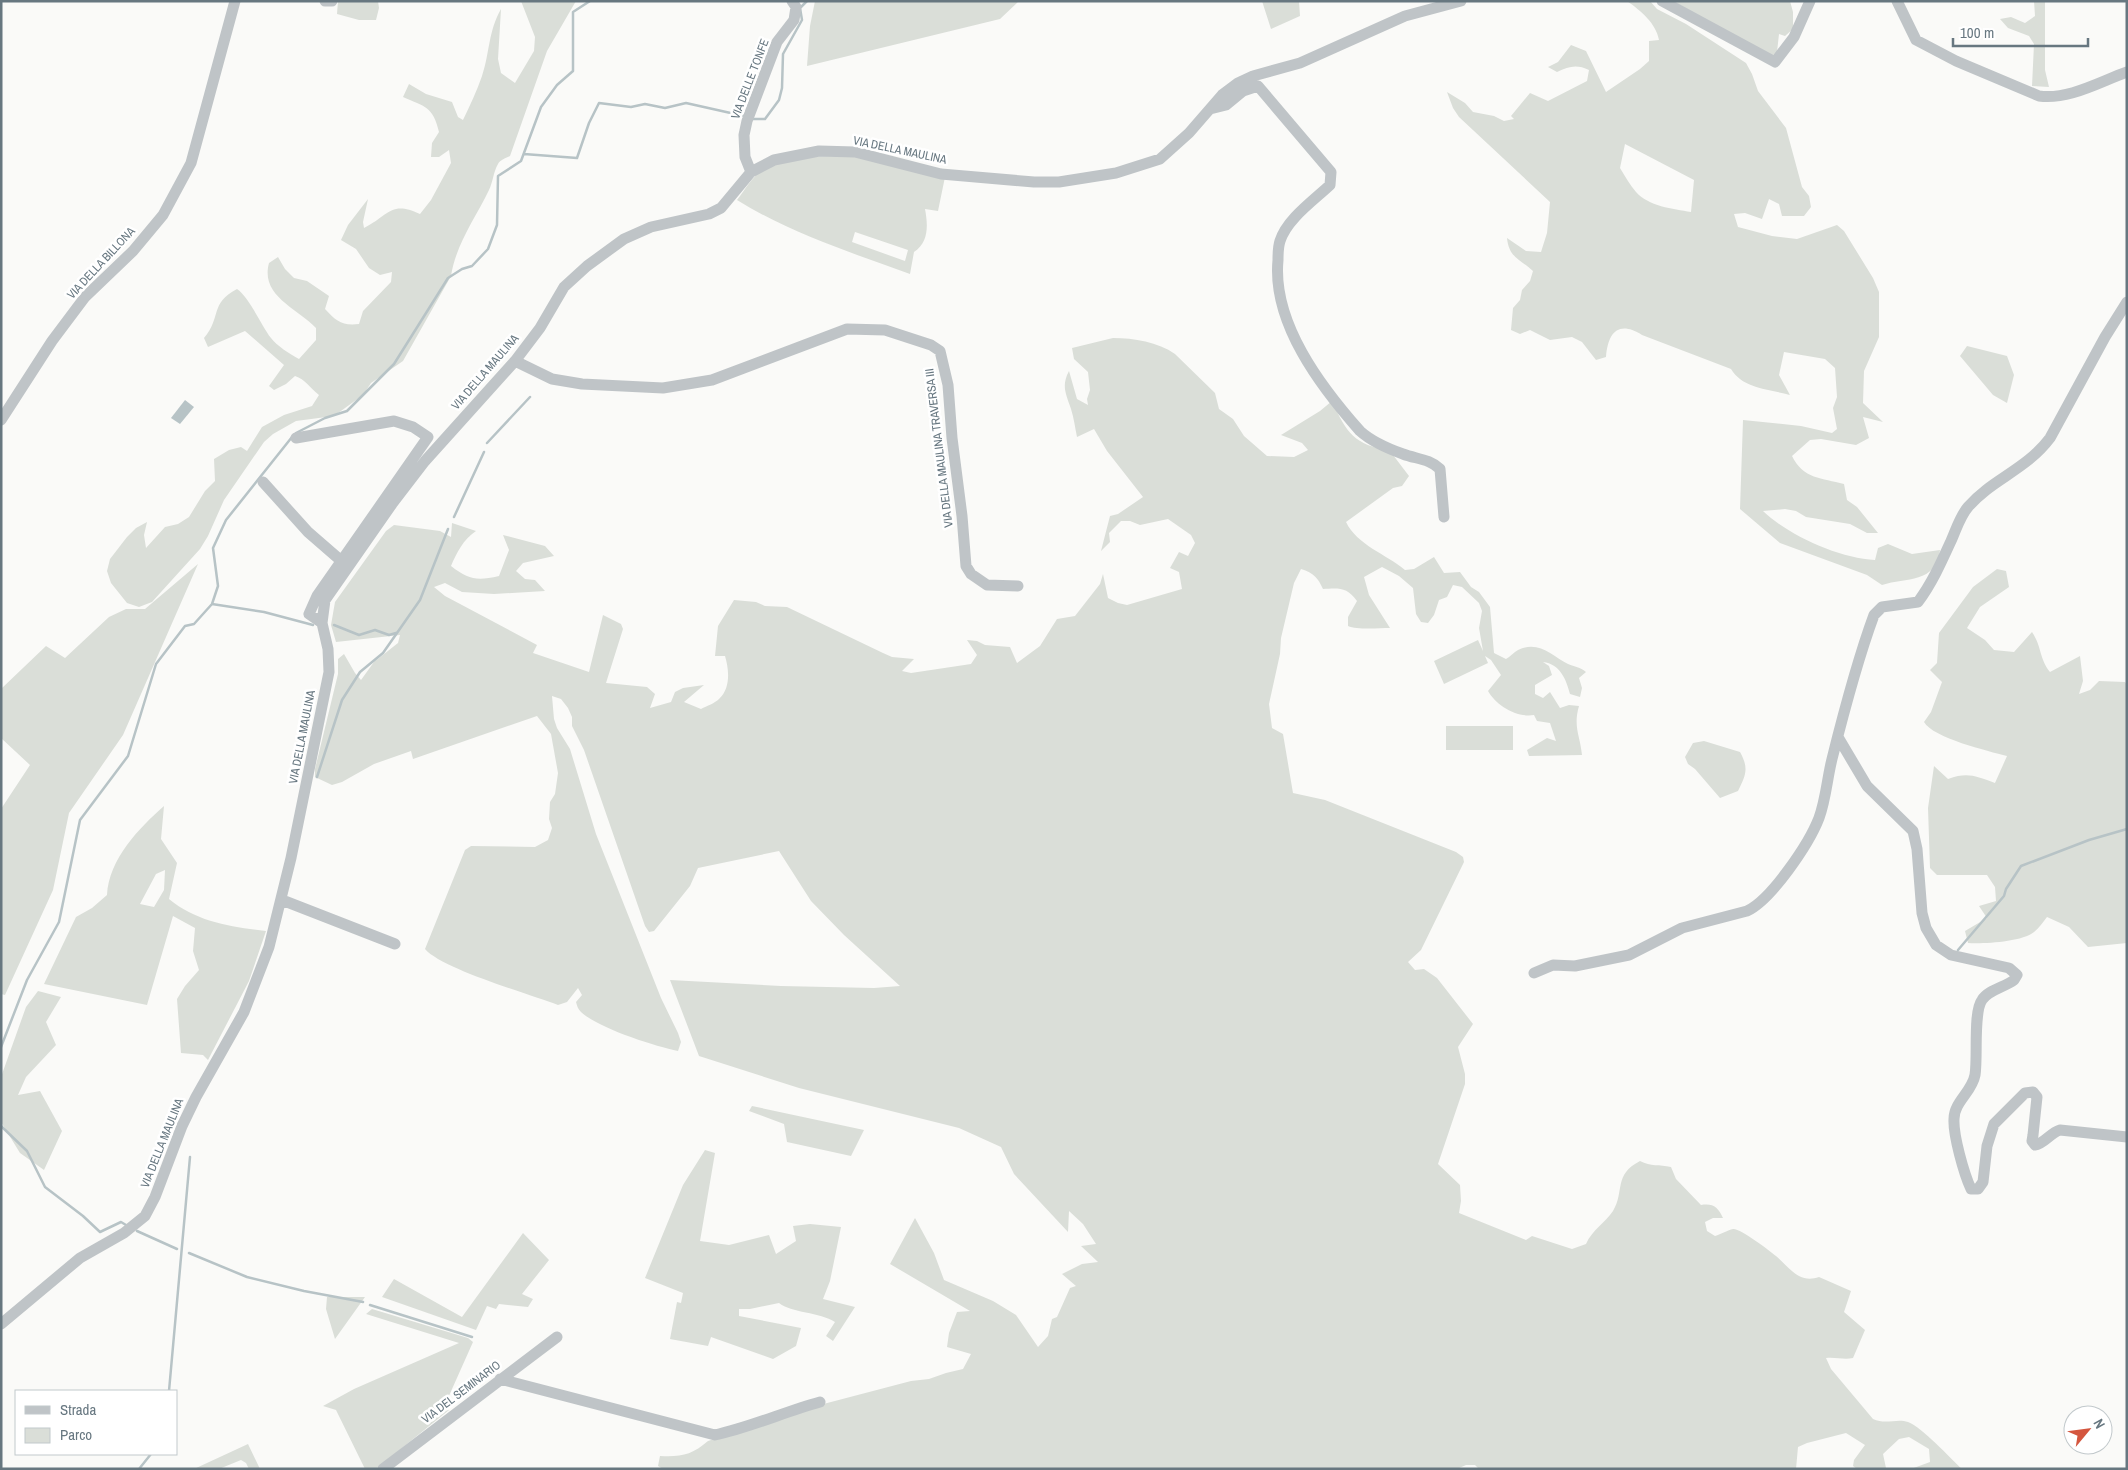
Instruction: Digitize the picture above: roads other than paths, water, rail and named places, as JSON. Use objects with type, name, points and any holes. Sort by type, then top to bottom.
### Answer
[{"type":"street","name":"VIA DELLA BILLONA","points":[[1,420],[52,341],[85,297],[133,251],[163,215],[191,163],[236,1]]},
{"type":"street","points":[[325,1],[332,1]]},
{"type":"street","name":"VIA DELLE TONFE","points":[[751,172],[745,157],[744,135],[778,42],[794,20],[796,8],[792,1]]},
{"type":"street","name":"VIA DELLA MAULINA","points":[[1,1324],[80,1258],[124,1233],[145,1216],[155,1197],[182,1126],[196,1097],[244,1012],[269,947],[282,900],[328,672],[328,649],[322,622],[325,600],[345,564],[425,461],[515,361],[540,328],[564,288],[587,266],[624,239],[642,230],[709,214],[721,208],[751,172],[774,160],[819,151],[855,152],[941,174],[1034,182],[1059,182],[1116,173],[1160,159],[1189,133],[1222,94],[1238,83],[1253,76],[1300,64],[1405,16],[1461,1]]},
{"type":"street","points":[[1662,1],[1775,62],[1794,37],[1810,1]]},
{"type":"street","points":[[1897,1],[1916,40],[1956,62],[2039,96],[2052,98],[2070,94],[2127,72]]},
{"type":"street","points":[[1210,109],[1226,105],[1243,91],[1258,86],[1331,172],[1330,185],[1299,214],[1286,230],[1280,242],[1277,272],[1280,297],[1288,321],[1310,366],[1360,431],[1368,438],[1402,454],[1431,462],[1440,469],[1444,517]]},
{"type":"street","points":[[1534,972],[1553,965],[1575,966],[1629,956],[1682,928],[1747,911],[1757,906],[1772,890],[1798,855],[1818,820],[1825,798],[1838,737],[1874,615],[1882,607],[1918,602],[1935,576],[1966,509],[1977,497],[2027,463],[2050,438],[2105,337],[2127,302]]},
{"type":"street","name":"VIA DELLA MAULINA TRAVERSA III","points":[[515,361],[552,379],[582,384],[663,388],[712,380],[847,329],[885,330],[931,345],[940,351],[948,385],[966,566],[978,581],[987,585],[1018,586]]},
{"type":"street","points":[[263,482],[308,532],[345,564],[428,437],[412,427],[394,421],[296,438]]},
{"type":"street","points":[[1838,737],[1867,786],[1913,831],[1917,848],[1922,913],[1926,928],[1936,945],[1951,955],[2009,968],[2016,975],[2014,980],[1982,999],[1978,1008],[1977,1058],[1974,1078],[1968,1092],[1954,1111],[1956,1144],[1971,1189],[1978,1190],[1983,1182],[1987,1146],[1994,1124],[2025,1093],[2036,1093],[2037,1097],[2032,1141],[2035,1145],[2039,1145],[2054,1132],[2060,1130],[2127,1136]]},
{"type":"street","points":[[282,900],[394,944]]},
{"type":"street","name":"VIA DEL SEMINARIO","points":[[383,1469],[556,1337]]},
{"type":"street","points":[[500,1379],[715,1435],[747,1428],[785,1412],[820,1402]]},
{"type":"waterway","points":[[296,433],[325,418],[347,411],[394,364],[448,278],[462,269],[472,266],[488,249],[497,225],[498,176],[521,161],[541,107],[557,85],[573,71],[573,12],[590,1]]},
{"type":"waterway","points":[[752,119],[765,119],[779,100],[782,88],[783,54],[802,20],[800,8],[807,1]]},
{"type":"waterway","points":[[524,154],[577,158],[589,123],[599,103],[631,107],[645,104],[665,108],[686,103],[744,116]]},
{"type":"waterway","points":[[487,443],[530,397]]},
{"type":"waterway","points":[[1,1047],[27,980],[59,922],[80,820],[128,756],[156,664],[185,626],[194,624],[212,604],[218,586],[213,548],[226,520],[292,437]]},
{"type":"waterway","points":[[454,517],[484,452]]},
{"type":"waterway","points":[[317,777],[342,700],[360,672],[383,653],[420,600],[448,529]]},
{"type":"waterway","points":[[212,604],[264,612],[313,625]]},
{"type":"waterway","points":[[334,625],[359,635],[375,630],[389,635],[396,633]]},
{"type":"waterway","points":[[1958,950],[2004,896],[2006,889],[2021,866],[2089,840],[2127,829]]},
{"type":"waterway","points":[[1,1126],[27,1151],[45,1187],[83,1216],[100,1232],[121,1222],[126,1225]]},
{"type":"waterway","points":[[169,1390],[190,1157]]},
{"type":"waterway","points":[[137,1231],[177,1249]]},
{"type":"waterway","points":[[189,1253],[247,1277],[304,1291],[363,1302]]},
{"type":"waterway","points":[[370,1305],[472,1337]]},
{"type":"waterway","points":[[139,1469],[150,1455]]}]
